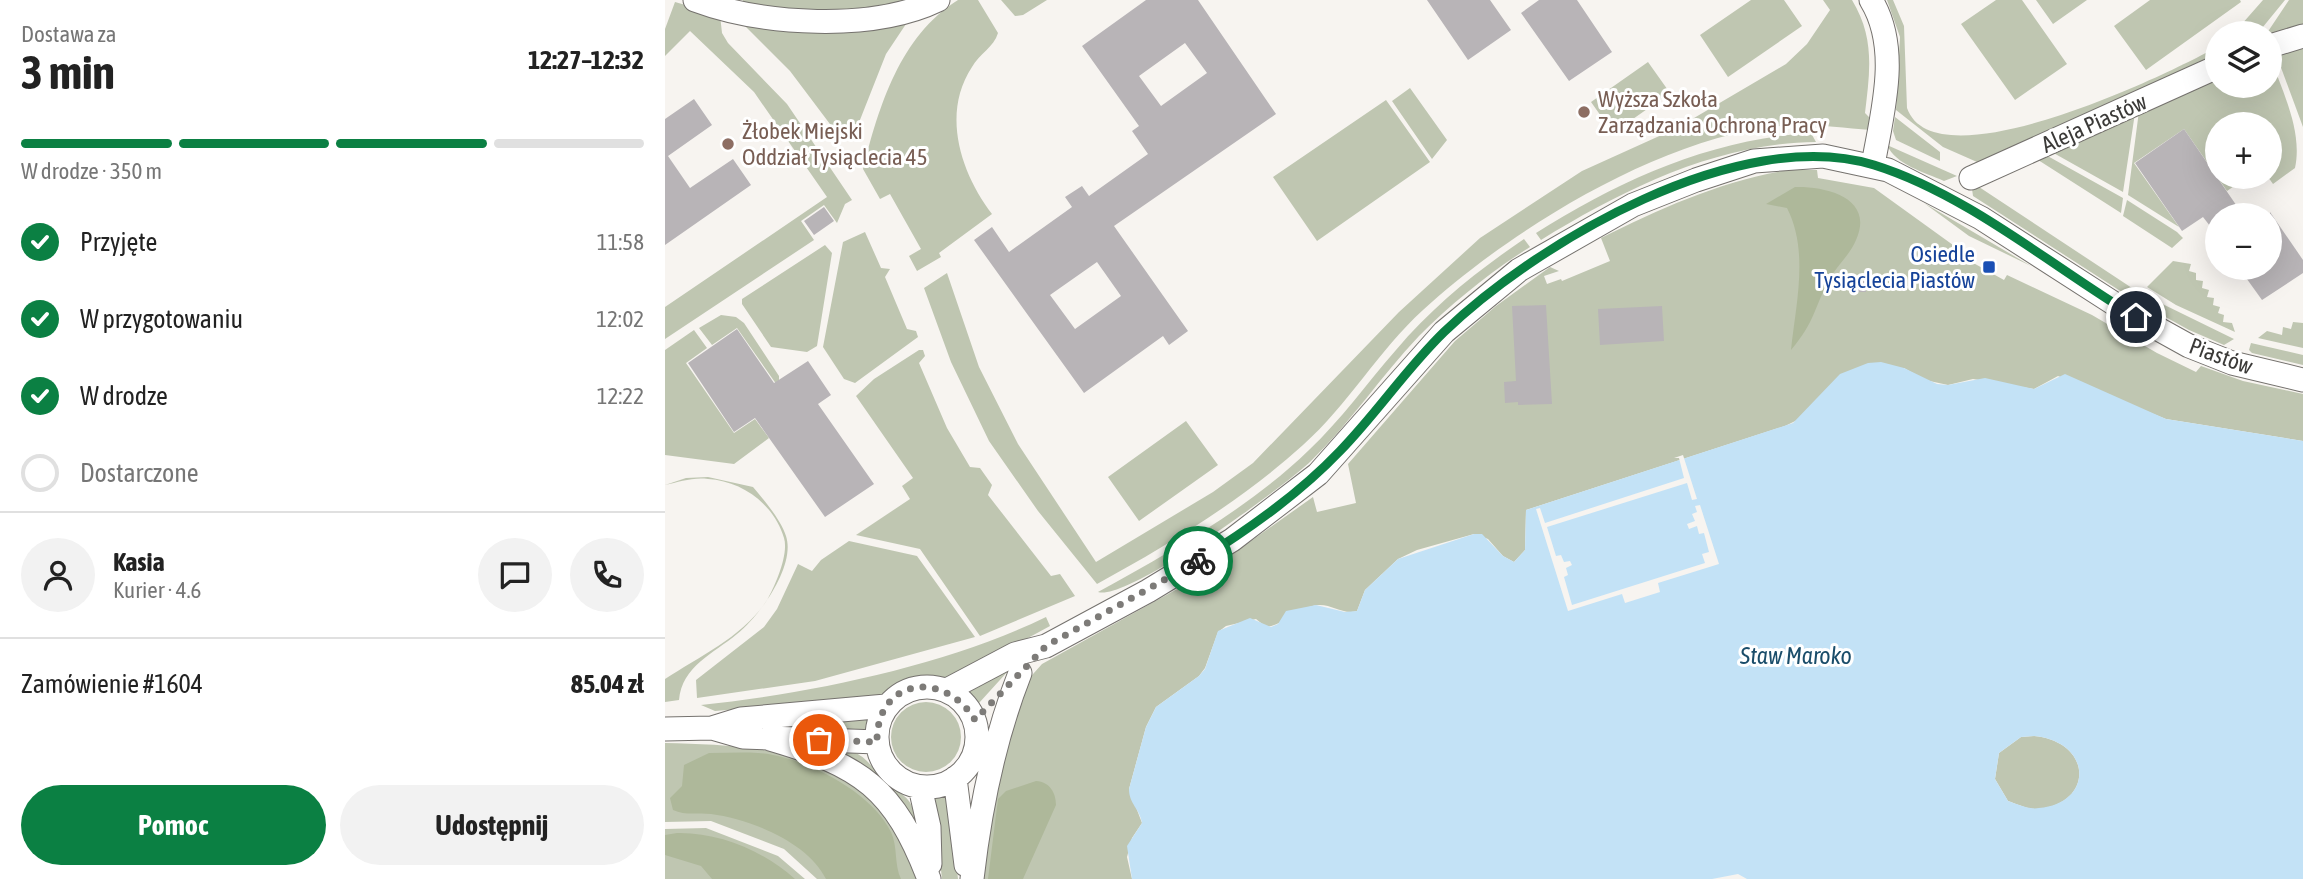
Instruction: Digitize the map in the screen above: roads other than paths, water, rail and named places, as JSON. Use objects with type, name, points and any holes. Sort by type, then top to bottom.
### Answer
[{"type":"street","points":[[695,0],[794,23],[849,21],[936,1]]},
{"type":"street","points":[[1871,0],[1885,32],[1887,61],[1873,165]]},
{"type":"street","points":[[2282,42],[2303,36]]},
{"type":"street","name":"Aleja Piastów","points":[[1971,178],[2205,72]]},
{"type":"street","name":"Piastów","points":[[947,690],[1015,654],[1046,646],[1193,565],[1271,511],[1342,449],[1444,332],[1519,270],[1560,245],[1664,192],[1754,162],[1823,156],[1873,165],[1920,185],[1981,218],[2124,310],[2189,346],[2232,363],[2303,380]]},
{"type":"street","name":"Piastów","points":[[975,720],[1046,646]]},
{"type":"street","points":[[971,879],[979,821],[1008,705],[1020,673]]},
{"type":"street","points":[[928,686],[947,690],[965,703],[975,720],[974,753],[955,778],[935,786],[920,787],[902,781],[889,770],[877,742],[880,718],[886,706],[912,688],[928,686]]},
{"type":"street","points":[[665,729],[712,728],[741,719],[886,706]]},
{"type":"street","points":[[712,728],[743,737],[877,742]]},
{"type":"street","points":[[770,739],[818,753],[853,770],[881,792],[902,818],[930,879]]},
{"type":"street","points":[[955,778],[960,832],[971,879]]},
{"type":"street","points":[[920,787],[929,827],[930,879]]},
{"type":"water","name":"Staw Maroko","points":[[1881,362],[1904,368],[1937,384],[1948,385],[1985,378],[2034,389],[2065,374],[2166,419],[2303,441],[2303,879],[1747,879],[1738,874],[1712,879],[1132,879],[1127,846],[1142,823],[1129,789],[1146,727],[1156,707],[1205,669],[1218,631],[1250,618],[1271,627],[1278,624],[1286,611],[1316,605],[1345,612],[1357,611],[1365,590],[1398,559],[1474,534],[1482,534],[1503,556],[1514,562],[1525,550],[1526,510],[1793,423],[1840,374],[1868,363]],"holes":[[[2034,736],[2053,741],[2067,749],[2076,760],[2079,772],[2077,785],[2070,795],[2057,804],[2035,808],[2008,801],[1995,779],[1999,753],[2021,737]]]},
{"type":"place","name":"Wyższa Szkoła Zarządzania Ochroną Pracy","points":[[1584,112]]},
{"type":"place","name":"Żłobek Miejski Oddział Tysiąclecia 45","points":[[728,144]]},
{"type":"place","name":"Osiedle Tysiąclecia Piastów","points":[[1989,267]]}]
